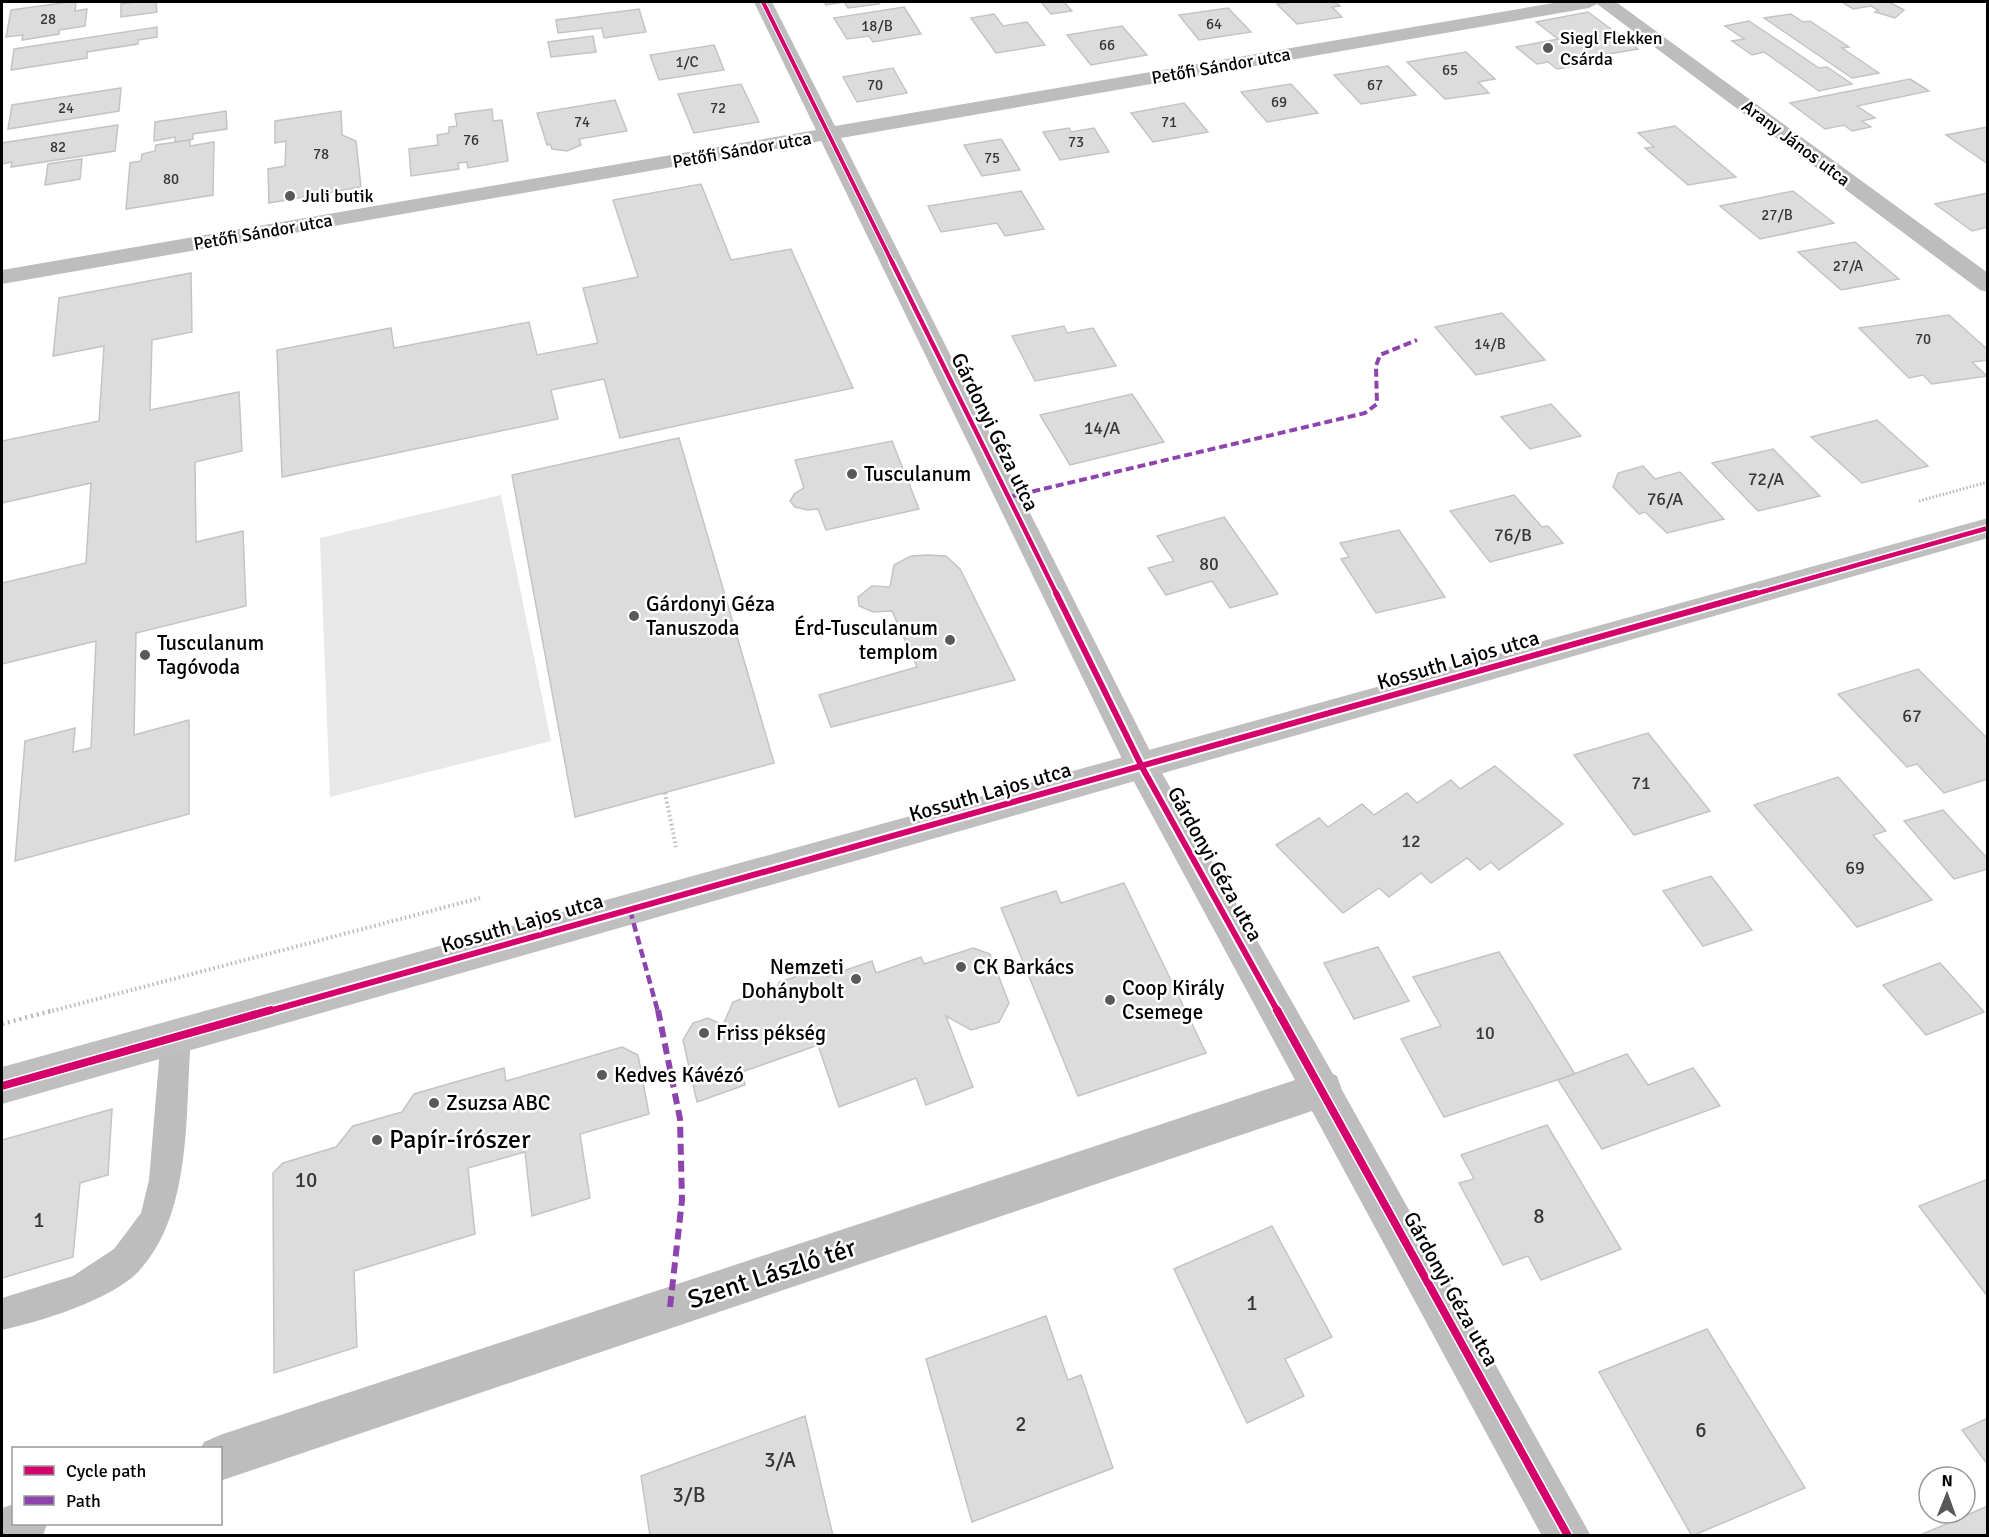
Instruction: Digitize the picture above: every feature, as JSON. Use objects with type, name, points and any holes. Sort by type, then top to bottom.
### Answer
[{"type":"street","name":"Gárdonyi Géza utca","points":[[763,2],[831,135],[1142,766],[1323,1089],[1568,1536]]},
{"type":"street","name":"Petőfi Sándor utca","points":[[2,277],[1589,2]]},
{"type":"street","name":"Arany János utca","points":[[1605,2],[1988,285]]},
{"type":"street","name":"Kossuth Lajos utca","points":[[2,1086],[1988,528]]},
{"type":"street","name":"Szent László tér","points":[[222,1457],[1323,1089]]},
{"type":"street","points":[[2,1531],[21,1525]]},
{"type":"lane","points":[[2,1314],[81,1290],[126,1260],[155,1220],[165,1180],[176,1037]]},
{"type":"path","points":[[665,793],[686,894]]},
{"type":"shaded area","points":[[501,495],[551,741],[330,797],[320,538]]},
{"type":"building","points":[[76,2],[75,11],[87,9],[85,26],[59,30],[59,34],[22,40],[23,35],[6,37],[11,10]]},
{"type":"building","points":[[156,2],[157,12],[121,17],[121,4]]},
{"type":"building","points":[[824,2],[844,2],[826,5]]},
{"type":"building","points":[[844,2],[877,2],[879,4],[848,8]]},
{"type":"building","points":[[1041,2],[1064,2],[1072,11],[1051,14]]},
{"type":"building","points":[[1335,2],[1340,6],[1332,7],[1342,17],[1297,24],[1277,4]]},
{"type":"building","points":[[1842,2],[1889,2],[1904,10],[1895,18],[1875,12],[1878,10],[1871,6],[1853,9]]},
{"type":"building","points":[[904,7],[921,34],[873,42],[869,36],[847,39],[834,18]]},
{"type":"building","points":[[1228,8],[1251,32],[1199,40],[1179,15]]},
{"type":"building","points":[[639,9],[646,32],[604,38],[602,28],[558,33],[556,20]]},
{"type":"building","points":[[1588,12],[1638,49],[1597,56],[1603,61],[1557,69],[1548,62],[1537,64],[1516,47],[1558,39],[1536,22]]},
{"type":"building","points":[[994,14],[1003,26],[1027,22],[1045,45],[996,53],[971,18]]},
{"type":"building","points":[[1791,14],[1803,22],[1810,21],[1849,47],[1842,48],[1879,73],[1852,78],[1764,18]]},
{"type":"building","points":[[1749,21],[1819,68],[1827,67],[1852,84],[1819,91],[1764,52],[1752,55],[1732,41],[1744,39],[1725,26]]},
{"type":"building","points":[[1122,26],[1147,55],[1091,65],[1067,35]]},
{"type":"building","points":[[157,27],[157,37],[138,40],[138,44],[87,52],[87,58],[11,70],[14,49]]},
{"type":"building","points":[[593,36],[596,52],[551,57],[548,42]]},
{"type":"building","points":[[714,45],[724,70],[659,80],[650,55]]},
{"type":"building","points":[[1466,52],[1495,79],[1478,82],[1489,93],[1445,99],[1407,62]]},
{"type":"building","points":[[1388,66],[1416,95],[1361,104],[1334,75]]},
{"type":"building","points":[[893,68],[907,93],[857,102],[843,77]]},
{"type":"building","points":[[1910,79],[1929,91],[1857,106],[1875,118],[1862,121],[1871,127],[1852,131],[1844,125],[1825,129],[1790,103]]},
{"type":"building","points":[[741,84],[759,122],[694,133],[678,94]]},
{"type":"building","points":[[1291,84],[1318,113],[1267,122],[1241,92]]},
{"type":"building","points":[[121,88],[119,111],[8,129],[12,105]]},
{"type":"building","points":[[615,100],[627,131],[579,139],[581,145],[567,151],[552,149],[550,144],[547,145],[537,113]]},
{"type":"building","points":[[1184,103],[1208,132],[1153,142],[1131,113]]},
{"type":"building","points":[[492,109],[493,121],[502,120],[508,161],[468,168],[467,162],[458,163],[459,169],[411,176],[409,149],[438,145],[437,135],[449,133],[449,127],[457,126],[455,114]]},
{"type":"building","points":[[226,111],[227,129],[193,134],[193,139],[190,140],[175,142],[175,137],[154,141],[155,122]]},
{"type":"building","points":[[341,111],[342,135],[356,141],[361,187],[269,203],[268,169],[285,166],[286,141],[275,143],[275,121]]},
{"type":"building","points":[[118,125],[115,151],[11,167],[12,162],[2,164],[2,143]]},
{"type":"building","points":[[1675,126],[1736,177],[1688,185],[1645,148],[1654,147],[1638,133]]},
{"type":"building","points":[[1988,127],[1988,164],[1946,135]]},
{"type":"building","points":[[1069,128],[1071,132],[1094,128],[1109,152],[1060,160],[1043,132]]},
{"type":"building","points":[[1001,139],[1020,170],[982,176],[964,145]]},
{"type":"building","points":[[190,140],[190,146],[214,142],[213,195],[126,209],[130,163],[141,161],[142,154],[155,151],[156,145]]},
{"type":"building","points":[[82,159],[80,179],[45,185],[48,164]]},
{"type":"building","points":[[701,184],[731,260],[791,249],[853,388],[620,438],[604,379],[551,390],[558,419],[282,477],[277,350],[391,328],[394,348],[529,322],[537,355],[598,343],[583,288],[638,277],[613,200]]},
{"type":"building","points":[[1021,191],[1044,229],[1005,236],[997,223],[941,232],[928,206]]},
{"type":"building","points":[[1793,191],[1834,223],[1760,239],[1720,206]]},
{"type":"building","points":[[1988,193],[1988,227],[1972,231],[1935,204]]},
{"type":"building","points":[[1855,242],[1899,279],[1841,290],[1798,252]]},
{"type":"building","name":"Tusculanum Tagóvoda","points":[[191,273],[192,332],[152,340],[150,410],[239,392],[242,451],[195,462],[196,542],[243,531],[246,606],[136,633],[134,735],[189,720],[189,814],[15,861],[25,741],[75,728],[73,752],[91,748],[96,641],[2,664],[2,583],[86,563],[91,483],[2,503],[2,441],[99,421],[104,346],[53,356],[59,298]]},
{"type":"building","points":[[1502,313],[1545,360],[1476,375],[1435,327]]},
{"type":"building","points":[[1949,315],[1988,350],[1988,360],[1972,362],[1987,376],[1932,384],[1923,375],[1909,378],[1859,328]]},
{"type":"building","points":[[1064,326],[1067,333],[1093,328],[1116,366],[1035,381],[1012,336]]},
{"type":"building","points":[[1132,394],[1164,442],[1070,465],[1040,415]]},
{"type":"building","points":[[1551,404],[1581,436],[1530,449],[1501,417]]},
{"type":"building","points":[[1877,420],[1928,466],[1862,483],[1811,437]]},
{"type":"building","name":"Gárdonyi Géza Tanuszoda","points":[[679,438],[774,763],[575,817],[512,475]]},
{"type":"building","name":"Tusculanum","points":[[892,441],[919,509],[826,530],[818,509],[808,510],[795,507],[790,501],[795,493],[804,488],[795,460]]},
{"type":"building","points":[[1773,449],[1820,496],[1758,511],[1712,463]]},
{"type":"building","points":[[1643,466],[1655,479],[1680,472],[1724,519],[1667,533],[1645,512],[1639,514],[1613,487],[1618,473]]},
{"type":"building","points":[[1514,495],[1542,527],[1548,526],[1563,543],[1490,562],[1450,511]]},
{"type":"building","points":[[1224,517],[1278,594],[1230,608],[1212,581],[1166,595],[1148,568],[1174,561],[1157,536]]},
{"type":"building","points":[[1399,530],[1445,597],[1376,613],[1341,559],[1349,557],[1340,543]]},
{"type":"building","name":"Érd-Tusculanum templom","points":[[911,556],[946,556],[960,569],[1015,680],[831,727],[819,695],[917,667],[892,611],[873,612],[859,606],[858,597],[872,586],[890,587],[894,565]]},
{"type":"building","points":[[1918,669],[1988,739],[1988,779],[1944,793],[1917,764],[1907,767],[1838,694]]},
{"type":"building","points":[[1648,733],[1710,811],[1634,835],[1574,755]]},
{"type":"building","points":[[1495,766],[1563,824],[1499,870],[1491,862],[1480,870],[1467,858],[1431,883],[1421,873],[1389,897],[1379,888],[1343,913],[1276,845],[1319,818],[1328,827],[1362,804],[1374,815],[1407,793],[1417,803],[1451,780],[1460,789]]},
{"type":"building","points":[[1838,777],[1886,831],[1873,835],[1932,900],[1857,927],[1754,805]]},
{"type":"building","points":[[1943,810],[1988,859],[1988,869],[1954,879],[1904,821]]},
{"type":"building","points":[[1711,876],[1752,930],[1703,946],[1663,891]]},
{"type":"building","name":"Coop Király Csemege","points":[[1124,883],[1206,1053],[1078,1096],[1001,908],[1056,891],[1061,903]]},
{"type":"building","points":[[1378,947],[1409,1001],[1354,1019],[1324,963]]},
{"type":"building","points":[[973,948],[990,954],[1009,1003],[999,1022],[971,1030],[946,1016],[973,1087],[926,1105],[916,1078],[839,1107],[818,1045],[742,1072],[745,1085],[697,1102],[683,1040],[693,1023],[708,1018],[723,1025],[733,1002],[761,991],[774,995],[779,982],[816,970],[826,977],[872,961],[876,973],[921,957],[924,964]]},
{"type":"building","points":[[1499,952],[1575,1074],[1444,1117],[1401,1039],[1441,1026],[1413,977]]},
{"type":"building","points":[[1940,963],[1984,1012],[1926,1035],[1883,985]]},
{"type":"building","points":[[622,1047],[638,1055],[649,1114],[580,1134],[590,1198],[532,1216],[525,1152],[468,1168],[475,1234],[354,1271],[357,1347],[274,1373],[273,1173],[283,1163],[336,1147],[353,1126],[402,1112],[414,1094],[504,1068],[506,1081]]},
{"type":"building","points":[[1627,1054],[1648,1085],[1693,1068],[1720,1106],[1602,1149],[1558,1080]]},
{"type":"building","points":[[112,1109],[108,1175],[80,1183],[73,1257],[2,1278],[2,1140]]},
{"type":"building","points":[[1547,1125],[1621,1249],[1541,1280],[1528,1256],[1503,1265],[1459,1183],[1474,1179],[1461,1155]]},
{"type":"building","points":[[1988,1179],[1988,1297],[1919,1206]]},
{"type":"building","points":[[1272,1226],[1332,1337],[1285,1359],[1304,1396],[1247,1423],[1174,1269]]},
{"type":"building","points":[[1046,1316],[1068,1380],[1081,1375],[1113,1468],[972,1522],[926,1359]]},
{"type":"building","points":[[1707,1329],[1805,1488],[1692,1536],[1599,1372]]},
{"type":"building","points":[[805,1416],[833,1536],[650,1536],[641,1476]]},
{"type":"building","points":[[1988,1418],[1988,1465],[1962,1430]]},
{"type":"building","points":[[1988,1506],[1988,1536],[1918,1536],[1944,1525],[1977,1525],[1977,1511]]},
{"type":"marked path","points":[[1009,497],[1365,413],[1377,404],[1376,360],[1387,350],[1417,340]]},
{"type":"marked path","points":[[630,910],[654,993],[680,1119],[682,1200],[670,1307]]},
{"type":"cycle path","points":[[763,2],[1142,767],[1568,1536]]},
{"type":"cycle path","points":[[2,1086],[1988,528]]},
{"type":"place","name":"Siegl Flekken Csárda","points":[[1548,48]]},
{"type":"place","name":"Juli butik","points":[[290,196]]},
{"type":"place","name":"Tusculanum","points":[[852,474]]},
{"type":"place","name":"Gárdonyi Géza Tanuszoda","points":[[634,616]]},
{"type":"place","name":"Érd-Tusculanum templom","points":[[950,640]]},
{"type":"place","name":"Tusculanum Tagóvoda","points":[[145,655]]},
{"type":"place","name":"CK Barkács","points":[[961,967]]},
{"type":"place","name":"Nemzeti Dohánybolt","points":[[856,979]]},
{"type":"place","name":"Coop Király Csemege","points":[[1110,1000]]},
{"type":"place","name":"Friss pékség","points":[[704,1033]]},
{"type":"place","name":"Kedves Kávézó","points":[[602,1075]]},
{"type":"place","name":"Zsuzsa ABC","points":[[434,1103]]},
{"type":"place","name":"Papír-írószer","points":[[377,1140]]}]
